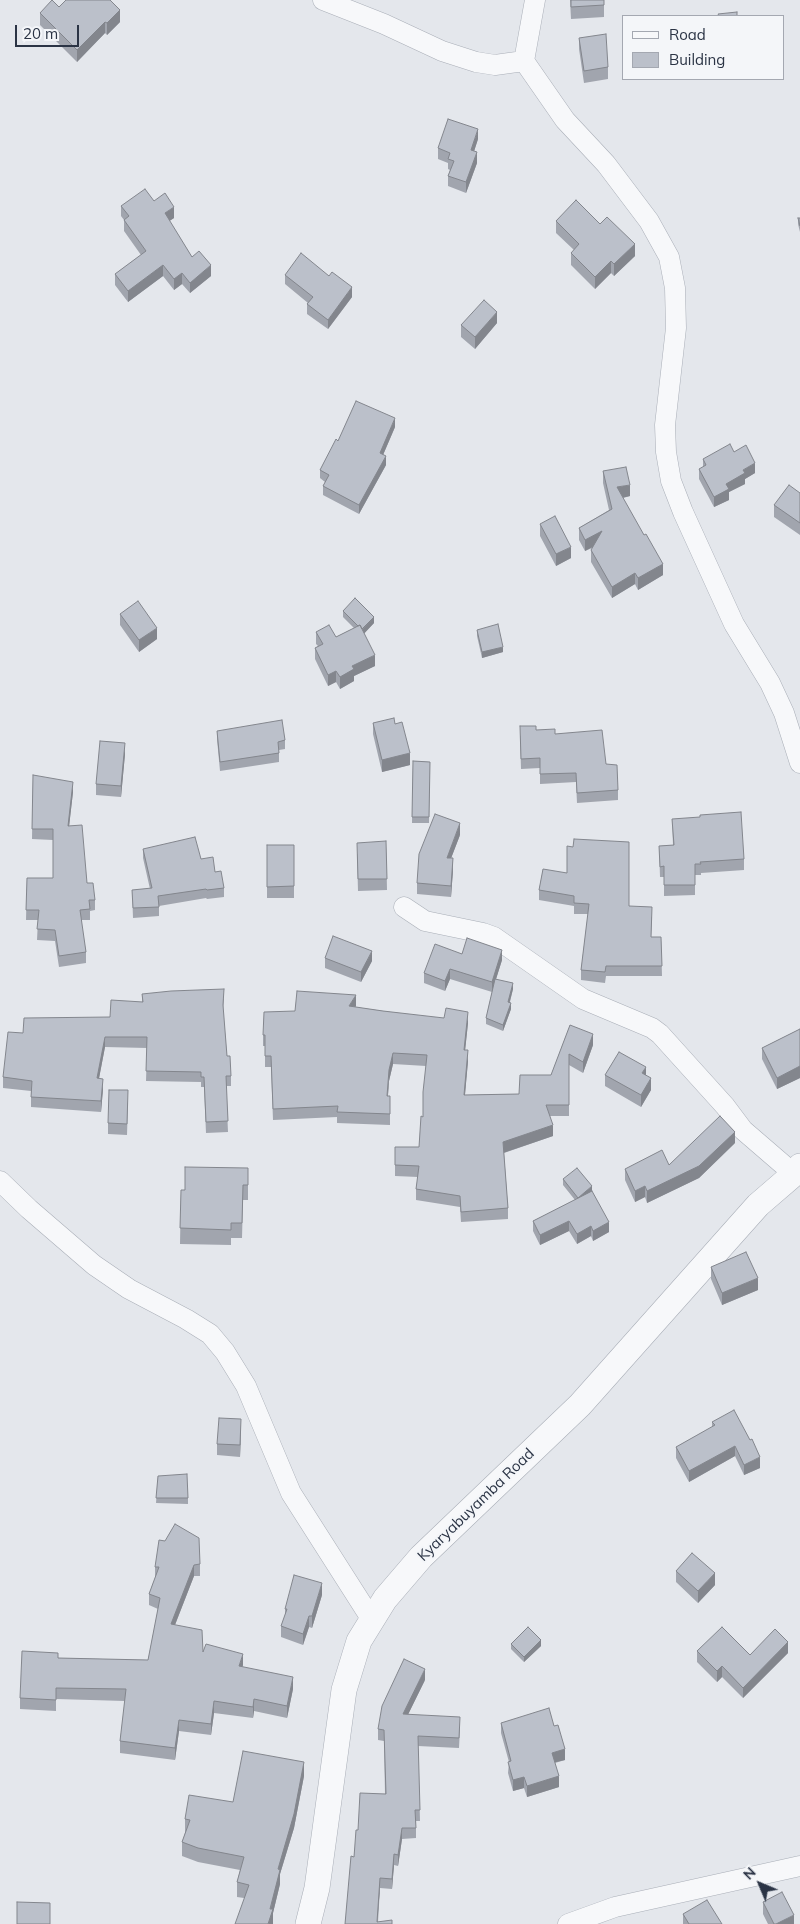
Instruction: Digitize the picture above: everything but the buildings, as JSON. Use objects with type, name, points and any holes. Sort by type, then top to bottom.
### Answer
[{"type":"street","points":[[323,0],[384,24],[442,51],[476,62],[495,65],[524,61]]},
{"type":"street","points":[[534,0],[524,61],[565,120],[606,164],[649,221],[669,257],[675,288],[676,328],[665,425],[666,452],[671,481],[683,512],[734,624],[770,683],[784,713],[800,763]]},
{"type":"street","points":[[404,907],[425,921],[494,937],[583,999],[652,1028],[660,1034],[725,1106],[743,1130],[797,1170]]},
{"type":"street","name":"Kyaryabuyamba Road","points":[[308,1924],[317,1888],[344,1690],[359,1641],[385,1599],[421,1557],[580,1405],[758,1205],[797,1170]]},
{"type":"street","points":[[0,1181],[28,1209],[94,1265],[129,1289],[210,1334],[246,1386],[291,1493],[372,1620]]},
{"type":"street","points":[[568,1924],[614,1907],[800,1866]]}]
